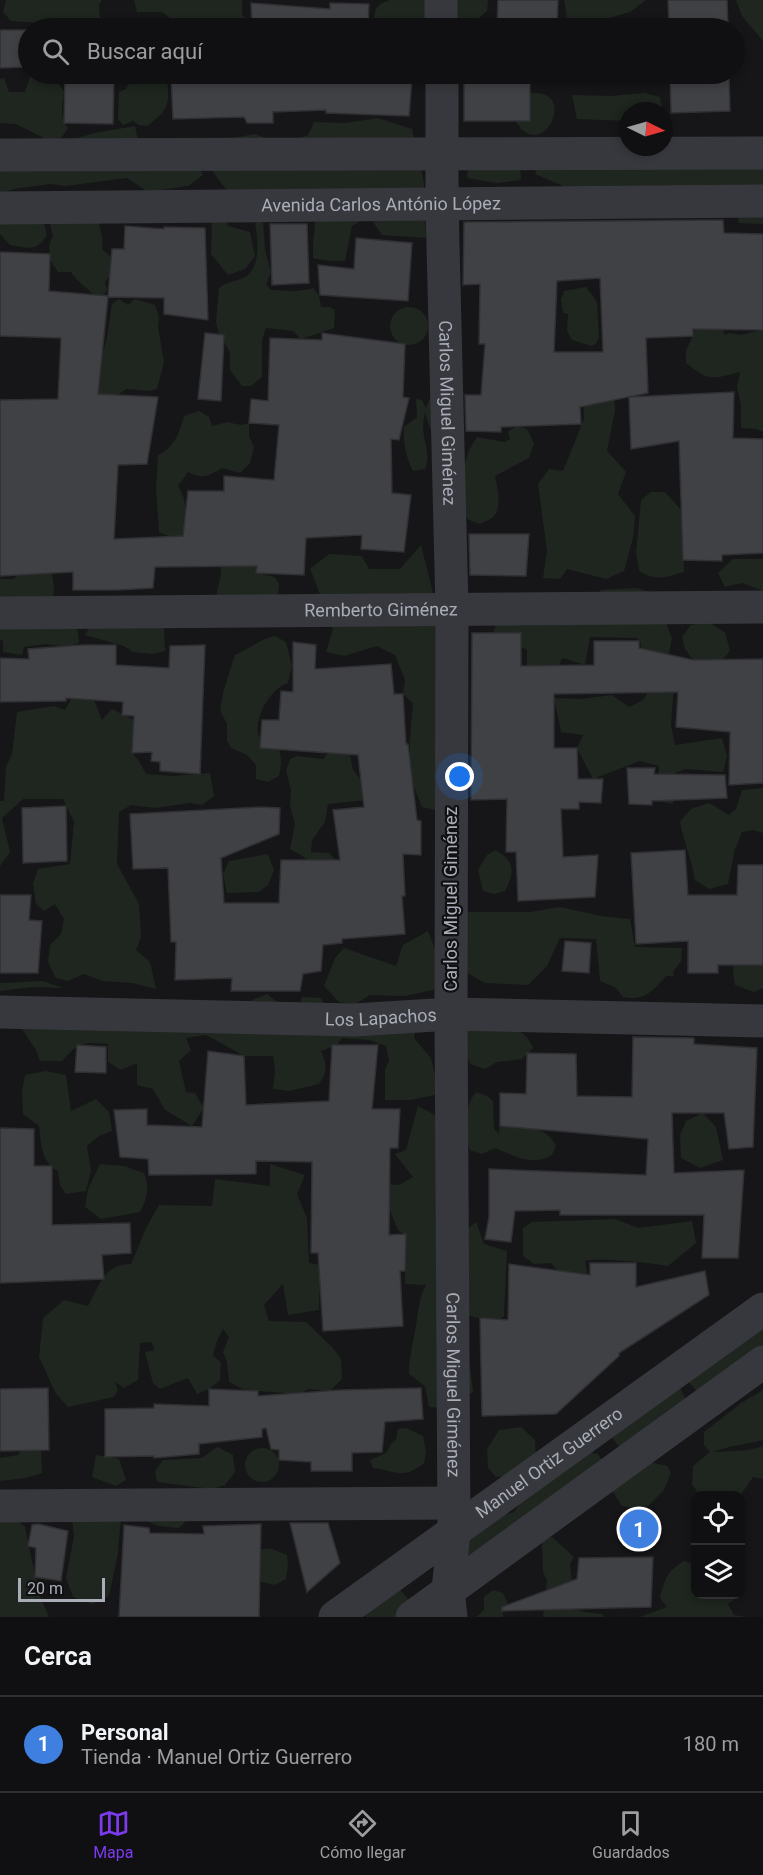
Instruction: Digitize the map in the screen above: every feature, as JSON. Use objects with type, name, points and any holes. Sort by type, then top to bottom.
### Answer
[{"type":"street","points":[[441,0],[441,18]]},
{"type":"street","name":"Carlos Miguel Giménez","points":[[442,84],[442,204],[452,609],[451,1014],[454,1517],[449,1604]]},
{"type":"street","points":[[0,155],[763,153]]},
{"type":"street","name":"Avenida Carlos António López","points":[[0,208],[763,201]]},
{"type":"street","name":"Remberto Giménez","points":[[0,613],[763,607]]},
{"type":"street","name":"Los Lapachos","points":[[0,1012],[354,1020],[451,1014],[763,1021]]},
{"type":"street","name":"Manuel Ortiz Guerrero","points":[[335,1617],[454,1517],[763,1310]]},
{"type":"street","points":[[412,1617],[449,1604],[763,1362]]},
{"type":"street","points":[[0,1506],[454,1517]]},
{"type":"shaded area","points":[[6,0],[102,0],[99,5],[100,18],[18,18],[18,21],[11,21],[3,12]]},
{"type":"shaded area","points":[[134,0],[242,0],[242,14],[245,18],[170,18],[162,12],[137,12]]},
{"type":"shaded area","points":[[427,0],[430,18],[374,18],[377,7],[384,2]]},
{"type":"shaded area","points":[[439,0],[488,0],[487,11],[479,18],[449,18]]},
{"type":"shaded area","points":[[564,0],[646,0],[630,12],[609,18],[567,18]]},
{"type":"shaded area","points":[[736,0],[763,0],[763,41],[745,18]]},
{"type":"shaded area","points":[[4,78],[9,92],[25,92],[28,84],[59,84],[64,92],[62,115],[68,128],[62,137],[50,141],[16,124],[0,123],[0,79]]},
{"type":"shaded area","points":[[129,84],[167,84],[168,102],[163,112],[147,126],[133,121],[123,125],[118,119],[119,92],[126,89]]},
{"type":"shaded area","points":[[528,93],[544,94],[552,101],[554,111],[552,122],[545,131],[536,135],[525,132],[515,120]]},
{"type":"shaded area","points":[[645,93],[660,97],[661,102],[619,102],[619,121],[577,119],[572,95],[612,96]]},
{"type":"shaded area","points":[[378,118],[412,129],[424,183],[426,238],[382,235],[369,216],[352,226],[345,261],[313,258],[316,213],[243,212],[213,172],[215,141],[255,134],[284,145],[308,135],[314,122],[346,123]]},
{"type":"shaded area","points":[[135,126],[139,146],[193,154],[203,175],[188,186],[148,192],[127,178],[65,186],[51,184],[0,193],[0,162],[94,133]]},
{"type":"shaded area","points":[[545,139],[619,140],[619,156],[673,156],[673,141],[763,143],[763,224],[738,223],[742,187],[568,188],[535,174]]},
{"type":"shaded area","points":[[470,144],[519,147],[521,180],[497,183],[467,178]]},
{"type":"shaded area","points":[[0,206],[44,223],[47,235],[36,246],[10,245],[0,234]]},
{"type":"shaded area","points":[[98,217],[102,249],[111,257],[111,274],[105,282],[107,290],[104,296],[93,294],[71,272],[58,272],[50,260],[49,245],[53,236],[49,220]]},
{"type":"shaded area","points":[[226,219],[228,226],[250,232],[255,256],[245,269],[228,275],[211,254],[212,221]]},
{"type":"shaded area","points":[[263,220],[265,249],[271,273],[266,284],[271,290],[298,291],[313,288],[319,295],[321,307],[330,307],[335,310],[334,328],[301,339],[293,331],[266,328],[262,340],[262,377],[251,386],[242,386],[230,370],[230,352],[219,334],[216,322],[219,288],[248,275],[252,269],[257,254],[255,223]]},
{"type":"shaded area","points":[[586,287],[597,302],[599,337],[596,344],[591,346],[572,340],[567,331],[568,314],[563,313],[561,300],[564,291]]},
{"type":"shaded area","points":[[119,299],[128,305],[135,299],[155,305],[159,317],[158,327],[164,362],[157,389],[150,391],[126,389],[108,402],[101,402],[94,387],[107,337],[112,304]]},
{"type":"shaded area","points":[[409,307],[422,313],[428,326],[422,339],[409,345],[396,339],[390,326],[396,313]]},
{"type":"shaded area","points":[[704,309],[723,326],[724,335],[730,333],[740,335],[763,330],[763,432],[741,428],[741,405],[737,387],[740,372],[717,377],[706,376],[686,363],[686,351]]},
{"type":"shaded area","points":[[438,379],[438,452],[425,413],[423,428],[427,464],[425,469],[413,471],[408,461],[404,427],[417,417],[416,399],[422,400],[426,408]]},
{"type":"shaded area","points":[[613,385],[615,410],[607,451],[626,472],[618,494],[635,516],[633,538],[624,571],[606,579],[567,569],[560,579],[543,578],[547,551],[538,484],[549,469],[563,471],[584,419],[583,399]]},
{"type":"shaded area","points":[[199,411],[209,417],[212,426],[227,422],[241,425],[249,423],[249,436],[254,447],[250,463],[240,473],[222,468],[205,476],[188,472],[178,486],[185,503],[186,515],[186,533],[179,540],[159,532],[156,489],[158,455],[164,452],[175,439],[184,416]]},
{"type":"shaded area","points":[[518,426],[527,429],[534,443],[529,458],[495,476],[499,503],[493,517],[480,524],[469,520],[462,512],[462,492],[465,464],[472,446],[477,437],[504,442],[510,439],[508,431]]},
{"type":"shaded area","points":[[651,492],[665,492],[682,511],[684,572],[666,577],[655,577],[639,570],[636,552],[641,500]]},
{"type":"shaded area","points":[[421,545],[433,593],[445,619],[436,810],[422,807],[410,777],[413,703],[403,694],[405,680],[395,655],[377,646],[344,656],[326,652],[333,629],[310,569],[329,554],[362,556],[369,569],[400,569]]},
{"type":"shaded area","points":[[257,559],[256,573],[275,577],[279,584],[278,595],[215,601],[221,574],[220,561]]},
{"type":"shaded area","points":[[733,559],[763,559],[763,591],[742,583],[725,587],[718,573]]},
{"type":"shaded area","points":[[24,571],[52,574],[53,596],[35,606],[0,608],[0,579],[13,579]]},
{"type":"shaded area","points":[[637,588],[655,594],[672,638],[668,659],[642,651],[640,640],[636,638],[590,637],[585,665],[563,658],[550,678],[527,677],[527,650],[493,633],[496,625],[572,617],[601,590]]},
{"type":"shaded area","points":[[0,620],[73,622],[78,632],[79,643],[70,646],[79,679],[94,700],[102,720],[112,709],[134,720],[132,753],[146,774],[173,776],[210,773],[214,796],[202,805],[190,803],[155,808],[131,805],[119,812],[117,864],[139,904],[141,937],[136,950],[150,962],[156,989],[132,983],[103,981],[84,974],[68,981],[56,978],[48,962],[50,945],[61,934],[64,919],[55,904],[44,911],[36,904],[33,884],[38,869],[70,864],[74,822],[63,799],[23,799],[2,818],[10,852],[0,866],[0,801],[4,801],[6,767],[12,754],[17,712],[54,706],[65,710],[70,701],[69,647],[46,644],[24,647],[22,655],[3,652],[3,641],[0,640]]},
{"type":"shaded area","points":[[148,620],[164,629],[165,651],[153,654],[133,652],[124,646],[85,635],[92,623]]},
{"type":"shaded area","points":[[708,622],[725,632],[730,651],[717,666],[693,660],[685,649],[682,637],[691,625]]},
{"type":"shaded area","points":[[275,636],[286,642],[292,666],[288,683],[281,686],[270,697],[259,720],[258,735],[277,744],[281,756],[279,776],[268,782],[256,779],[256,765],[247,755],[231,748],[227,740],[227,724],[220,710],[235,655],[264,639]]},
{"type":"shaded area","points":[[662,671],[674,684],[671,725],[675,745],[722,738],[727,756],[723,772],[685,769],[675,773],[673,804],[657,801],[659,766],[640,761],[593,779],[577,748],[583,735],[561,732],[554,698],[581,699],[612,695],[629,707],[643,700]]},
{"type":"shaded area","points":[[338,731],[349,750],[353,770],[361,780],[367,800],[328,804],[325,822],[312,840],[311,852],[329,853],[342,866],[310,862],[290,849],[295,824],[290,806],[291,790],[286,771],[290,759],[297,756],[323,759]]},
{"type":"shaded area","points":[[763,788],[763,833],[753,830],[742,832],[735,849],[728,884],[709,889],[695,880],[680,822],[691,809],[709,803],[729,815],[736,809],[742,790]]},
{"type":"shaded area","points":[[496,850],[510,863],[512,873],[505,891],[494,894],[483,891],[478,870],[487,855]]},
{"type":"shaded area","points":[[268,854],[274,870],[268,885],[259,892],[227,893],[223,874],[229,861]]},
{"type":"shaded area","points":[[560,907],[601,916],[630,919],[635,947],[682,948],[681,961],[673,972],[674,976],[666,976],[648,994],[637,998],[623,997],[616,988],[600,981],[596,939],[560,938],[547,966],[528,985],[485,983],[462,970],[463,912],[530,912]]},
{"type":"shaded area","points":[[428,931],[438,957],[438,989],[405,996],[370,995],[354,1005],[339,1002],[324,986],[335,958],[344,948],[396,966],[403,945]]},
{"type":"shaded area","points":[[734,939],[763,953],[763,988],[754,992],[735,985]]},
{"type":"shaded area","points":[[43,981],[63,988],[32,987],[0,991],[0,983]]},
{"type":"shaded area","points":[[267,994],[297,1018],[302,997],[321,998],[330,1016],[419,1014],[414,1038],[431,1058],[439,1094],[411,1100],[385,1100],[385,1069],[389,1061],[386,1046],[369,1040],[342,1038],[337,1045],[321,1051],[326,1068],[319,1084],[289,1091],[273,1089],[275,1070],[273,1056],[244,1056],[206,1035],[186,1038],[191,1050],[179,1061],[186,1092],[195,1093],[204,1108],[192,1126],[165,1110],[153,1089],[137,1085],[137,1063],[121,1070],[108,1062],[108,1044],[82,1044],[62,1061],[40,1061],[36,1050],[16,1020],[251,1025],[252,1000]]},
{"type":"shaded area","points":[[472,1018],[516,1029],[529,1040],[533,1048],[522,1059],[497,1062],[485,1069],[470,1064],[459,1036]]},
{"type":"shaded area","points":[[45,1071],[66,1075],[71,1111],[96,1099],[109,1112],[112,1131],[99,1136],[87,1146],[91,1171],[86,1191],[66,1194],[60,1185],[58,1171],[48,1163],[45,1157],[39,1126],[23,1114],[22,1092],[25,1075]]},
{"type":"shaded area","points":[[476,1092],[493,1101],[494,1129],[499,1134],[500,1126],[525,1127],[540,1131],[552,1139],[556,1146],[552,1155],[530,1160],[495,1148],[482,1154],[470,1150],[466,1120],[469,1105]]},
{"type":"shaded area","points":[[418,1106],[441,1118],[457,1353],[470,1366],[473,1392],[446,1408],[429,1407],[425,1386],[409,1374],[419,1305],[426,1285],[405,1284],[406,1235],[398,1230],[389,1208],[388,1184],[399,1185],[413,1177],[395,1154],[406,1150]]},
{"type":"shaded area","points":[[703,1113],[716,1127],[723,1160],[700,1168],[681,1158],[680,1135],[686,1121]]},
{"type":"shaded area","points":[[100,1164],[124,1166],[144,1173],[147,1193],[140,1212],[101,1219],[85,1207],[88,1189]]},
{"type":"shaded area","points":[[270,1164],[305,1175],[297,1194],[307,1218],[309,1263],[320,1265],[319,1310],[288,1315],[283,1284],[264,1305],[269,1321],[306,1322],[341,1359],[342,1379],[330,1391],[309,1389],[298,1394],[243,1389],[229,1382],[227,1362],[223,1352],[229,1337],[223,1329],[213,1355],[221,1363],[220,1380],[209,1389],[197,1394],[188,1378],[160,1389],[153,1383],[145,1352],[154,1350],[152,1342],[140,1343],[138,1380],[124,1388],[115,1382],[118,1390],[114,1397],[68,1407],[56,1394],[39,1357],[43,1318],[64,1300],[88,1306],[108,1272],[122,1265],[131,1264],[146,1228],[159,1205],[212,1206],[215,1179],[270,1186]]},
{"type":"shaded area","points":[[615,1219],[638,1228],[692,1221],[696,1243],[668,1266],[613,1260],[585,1261],[587,1273],[575,1283],[561,1275],[551,1263],[534,1264],[523,1256],[523,1228],[532,1222]]},
{"type":"shaded area","points":[[476,1222],[484,1244],[507,1251],[504,1316],[498,1321],[473,1317],[453,1309],[461,1234]]},
{"type":"shaded area","points":[[763,1314],[763,1366],[700,1395],[685,1378]]},
{"type":"shaded area","points":[[679,1386],[690,1408],[621,1449],[609,1434]]},
{"type":"shaded area","points":[[763,1390],[763,1440],[713,1452],[749,1450],[763,1446],[763,1479],[753,1477],[743,1491],[697,1491],[692,1485],[693,1466],[710,1452],[704,1445],[704,1432],[741,1403]]},
{"type":"shaded area","points":[[521,1427],[535,1440],[536,1459],[521,1475],[496,1477],[488,1468],[487,1449],[499,1430]]},
{"type":"shaded area","points":[[406,1428],[423,1436],[426,1452],[424,1463],[405,1473],[373,1468],[370,1460],[386,1453],[396,1440],[398,1429]]},
{"type":"shaded area","points":[[31,1430],[41,1443],[42,1473],[26,1478],[0,1481],[0,1458],[18,1455]]},
{"type":"shaded area","points":[[217,1447],[233,1455],[235,1472],[225,1485],[212,1489],[157,1482],[155,1471],[163,1460],[202,1458]]},
{"type":"shaded area","points":[[262,1448],[274,1453],[279,1465],[274,1477],[262,1482],[250,1477],[245,1465],[250,1453]]},
{"type":"shaded area","points":[[586,1451],[598,1454],[605,1465],[469,1563],[462,1535],[498,1517],[514,1512],[528,1491]]},
{"type":"shaded area","points":[[96,1455],[119,1459],[126,1480],[116,1486],[92,1477]]},
{"type":"shaded area","points":[[650,1462],[667,1466],[671,1473],[664,1490],[644,1510],[622,1506],[613,1492],[612,1477]]},
{"type":"shaded area","points":[[71,1512],[186,1514],[185,1522],[179,1528],[121,1517],[118,1553],[109,1596],[92,1604],[73,1597],[66,1578],[74,1536]]},
{"type":"shaded area","points":[[0,1513],[9,1513],[25,1527],[39,1594],[49,1617],[0,1617]]},
{"type":"shaded area","points":[[552,1537],[574,1557],[570,1564],[575,1609],[602,1614],[604,1617],[543,1617],[547,1580],[543,1572],[542,1540]]},
{"type":"shaded area","points":[[260,1549],[272,1549],[287,1555],[286,1579],[275,1585],[241,1577]]},
{"type":"shaded area","points":[[684,1561],[691,1564],[691,1599],[735,1599],[728,1604],[734,1615],[747,1617],[640,1617],[667,1607],[660,1598],[663,1585],[674,1569]]},
{"type":"shaded area","points":[[390,1578],[414,1606],[400,1617],[365,1617]]},
{"type":"shaded area","points":[[493,1590],[503,1593],[508,1604],[503,1607],[503,1617],[476,1617],[484,1610],[484,1597]]},
{"type":"building","points":[[498,0],[558,0],[557,18],[497,18]]},
{"type":"building","points":[[668,0],[727,0],[728,18],[669,18]]},
{"type":"building","points":[[251,3],[330,9],[330,3],[369,4],[368,18],[252,18]]},
{"type":"building","points":[[0,30],[18,30],[18,67],[0,68]]},
{"type":"building","points":[[65,84],[114,84],[113,124],[64,123]]},
{"type":"building","points":[[171,84],[412,84],[409,116],[326,113],[326,110],[273,112],[273,123],[247,123],[244,117],[173,119]]},
{"type":"building","points":[[464,84],[530,84],[530,121],[464,121]]},
{"type":"building","points":[[670,84],[729,84],[730,111],[673,113]]},
{"type":"building","points":[[723,220],[724,233],[763,234],[763,330],[693,329],[693,336],[646,338],[648,393],[580,407],[581,424],[501,427],[501,432],[466,431],[465,395],[481,395],[485,344],[479,344],[480,284],[463,285],[464,222]],"holes":[[[600,278],[603,352],[554,352],[557,281]]]},
{"type":"building","points":[[270,224],[307,224],[309,283],[272,285]]},
{"type":"building","points":[[125,226],[164,229],[164,227],[205,228],[208,320],[164,314],[164,298],[108,297],[98,394],[158,397],[147,464],[118,465],[114,539],[183,536],[188,491],[224,491],[224,476],[274,480],[279,425],[249,423],[251,399],[268,401],[270,338],[322,340],[322,333],[405,344],[403,397],[409,398],[399,440],[391,439],[392,493],[411,495],[404,552],[361,549],[362,535],[306,538],[304,575],[256,573],[257,566],[155,567],[153,588],[73,590],[73,572],[0,576],[0,400],[58,399],[61,338],[0,336],[0,252],[50,254],[49,291],[108,296],[112,249],[124,249]]},
{"type":"building","points":[[356,238],[412,243],[408,301],[320,295],[318,265],[354,269]]},
{"type":"building","points":[[205,333],[224,335],[221,401],[198,399]]},
{"type":"building","points":[[734,392],[733,438],[763,439],[763,553],[722,555],[722,561],[683,560],[679,441],[631,449],[629,397]]},
{"type":"building","points":[[469,534],[529,534],[526,576],[470,575]]},
{"type":"building","points":[[472,633],[521,633],[521,666],[594,665],[594,641],[639,641],[639,648],[693,660],[763,659],[763,783],[729,785],[730,732],[676,727],[678,692],[554,694],[554,748],[577,748],[578,779],[603,779],[601,803],[579,802],[579,809],[561,809],[563,857],[598,855],[595,897],[518,901],[516,852],[506,852],[507,799],[471,800]]},
{"type":"building","points":[[293,642],[316,645],[315,669],[391,664],[394,694],[403,694],[406,744],[408,744],[417,820],[421,821],[421,855],[403,854],[405,896],[402,896],[405,934],[342,939],[342,943],[323,945],[321,971],[303,974],[300,991],[231,991],[232,978],[175,980],[176,942],[171,942],[168,868],[133,869],[130,814],[280,808],[279,834],[221,858],[224,903],[279,903],[281,860],[340,860],[333,810],[364,807],[358,755],[260,748],[262,720],[279,720],[281,691],[293,692]]},
{"type":"building","points":[[116,645],[116,665],[169,668],[170,646],[205,645],[200,774],[160,771],[160,762],[151,761],[152,752],[132,753],[134,716],[122,715],[123,702],[66,698],[66,701],[0,702],[0,658],[29,659],[28,649]]},
{"type":"building","points":[[627,768],[655,768],[654,774],[725,775],[727,798],[652,801],[652,805],[629,804]]},
{"type":"building","points":[[66,806],[67,861],[23,863],[22,808]]},
{"type":"building","points":[[685,850],[688,895],[737,895],[738,865],[763,865],[763,965],[718,965],[718,973],[688,973],[688,941],[636,944],[631,853]]},
{"type":"building","points":[[0,895],[31,895],[29,920],[42,921],[38,973],[0,973]]},
{"type":"building","points":[[565,941],[591,943],[589,973],[562,971]]},
{"type":"building","points":[[633,1037],[694,1038],[694,1044],[757,1048],[753,1147],[729,1149],[724,1113],[672,1113],[674,1173],[744,1170],[738,1258],[702,1258],[704,1215],[560,1215],[560,1210],[515,1211],[511,1242],[485,1239],[489,1217],[489,1169],[646,1175],[648,1139],[500,1126],[500,1093],[526,1094],[527,1053],[576,1054],[577,1096],[632,1097]]},
{"type":"building","points":[[77,1045],[106,1047],[106,1073],[75,1072]]},
{"type":"building","points":[[332,1045],[378,1045],[372,1109],[400,1109],[398,1148],[390,1148],[389,1235],[406,1234],[405,1271],[400,1271],[403,1326],[323,1331],[318,1253],[311,1253],[312,1162],[256,1161],[256,1174],[149,1175],[148,1159],[120,1157],[114,1110],[147,1109],[147,1125],[202,1127],[208,1051],[244,1056],[246,1105],[329,1101]]},
{"type":"building","points":[[0,1128],[34,1129],[34,1166],[52,1166],[52,1225],[130,1223],[131,1253],[102,1255],[104,1279],[0,1283]]},
{"type":"building","points":[[590,1263],[636,1263],[636,1287],[705,1271],[709,1295],[619,1353],[619,1356],[556,1414],[482,1416],[480,1318],[508,1320],[509,1264],[590,1275]]},
{"type":"building","points":[[48,1388],[49,1450],[0,1451],[0,1389]]},
{"type":"building","points":[[421,1388],[423,1419],[385,1422],[382,1452],[352,1453],[352,1471],[311,1471],[311,1462],[279,1460],[279,1450],[271,1449],[266,1428],[262,1429],[262,1437],[199,1444],[199,1454],[154,1458],[154,1456],[105,1457],[105,1409],[154,1408],[154,1404],[209,1406],[209,1389],[258,1391],[258,1396],[341,1390]]},
{"type":"building","points":[[290,1523],[328,1523],[340,1563],[307,1592]]},
{"type":"building","points":[[38,1524],[68,1531],[61,1581],[35,1577],[36,1548],[28,1546],[32,1525]]},
{"type":"building","points":[[261,1524],[259,1617],[119,1617],[124,1525],[149,1528],[150,1533],[204,1534],[203,1526]]},
{"type":"building","points":[[653,1557],[651,1607],[502,1611],[502,1607],[577,1579],[579,1558]]},
{"type":"place","name":"Personal","points":[[639,1529]]}]
